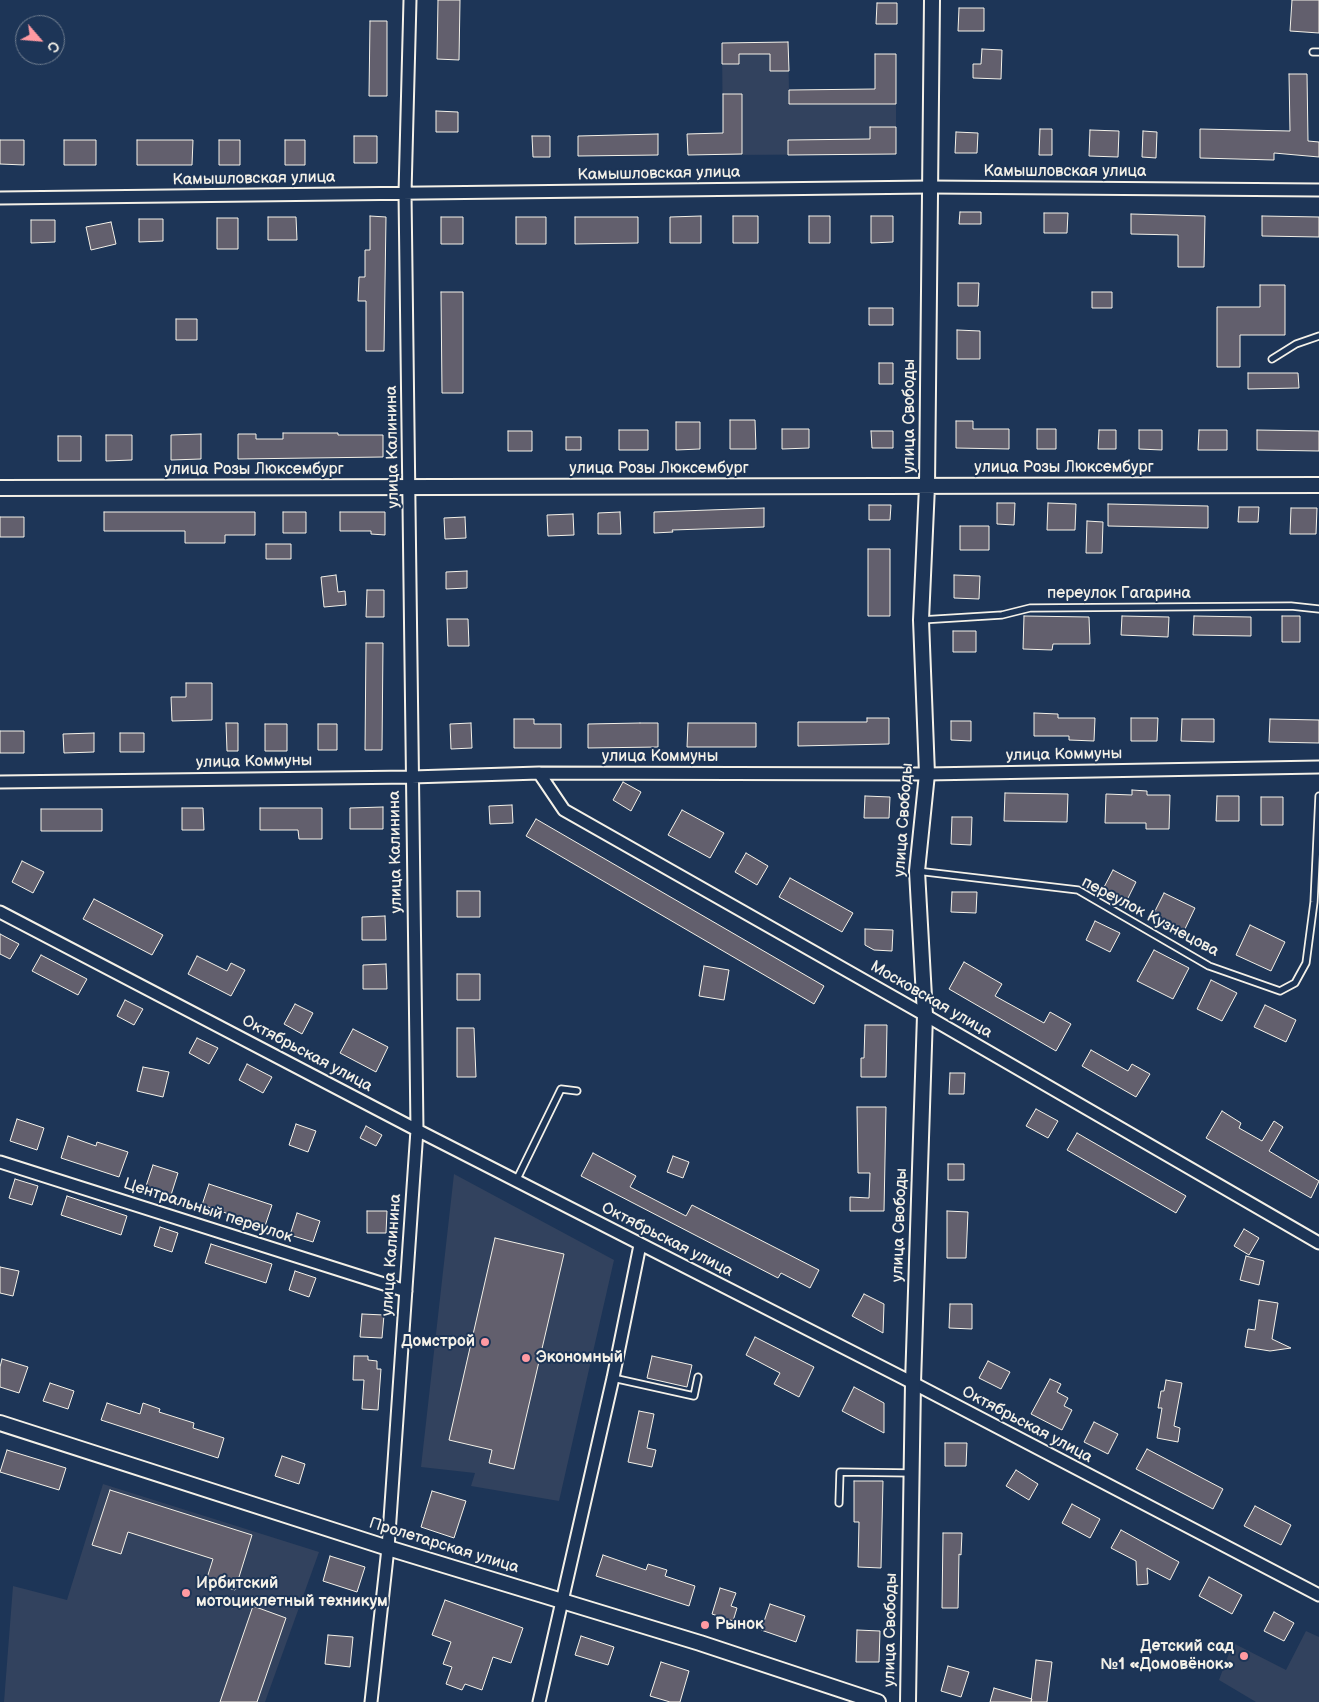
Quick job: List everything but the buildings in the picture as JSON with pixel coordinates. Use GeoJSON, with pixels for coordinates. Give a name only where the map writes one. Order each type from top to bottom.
{"type":"FeatureCollection","features":[{"type":"Feature","properties":{"kind":"street","name":"улица Калинина"},"geometry":{"type":"LineString","coordinates":[[371,1702],[388,1548],[417,1130],[406,193],[410,0]]}},
{"type":"Feature","properties":{"kind":"street","name":"улица Свободы"},"geometry":{"type":"LineString","coordinates":[[908,1702],[913,1383],[925,1015],[917,871],[927,774],[921,620],[927,486],[932,0]]}},
{"type":"Feature","properties":{"kind":"street","name":"Камышловская улица"},"geometry":{"type":"LineString","coordinates":[[0,198],[930,187],[1319,190]]}},
{"type":"Feature","properties":{"kind":"street","name":"улица Розы Люксембург"},"geometry":{"type":"LineString","coordinates":[[0,488],[1319,485]]}},
{"type":"Feature","properties":{"kind":"street","name":"улица Коммуны"},"geometry":{"type":"LineString","coordinates":[[0,782],[539,773],[927,774],[1319,768]]}},
{"type":"Feature","properties":{"kind":"street","name":"Московская улица"},"geometry":{"type":"LineString","coordinates":[[539,773],[564,810],[925,1015],[1319,1244]]}},
{"type":"Feature","properties":{"kind":"street","name":"Октябрьская улица"},"geometry":{"type":"LineString","coordinates":[[0,912],[417,1130],[913,1383],[1319,1595]]}},
{"type":"Feature","properties":{"kind":"street","name":"Центральный переулок"},"geometry":{"type":"LineString","coordinates":[[0,1162],[406,1292]]}},
{"type":"Feature","properties":{"kind":"street"},"geometry":{"type":"LineString","coordinates":[[540,1702],[613,1378],[640,1245]]}},
{"type":"Feature","properties":{"kind":"street","name":"Пролетарская улица"},"geometry":{"type":"LineString","coordinates":[[0,1423],[388,1548],[700,1643],[878,1702]]}},
{"type":"Feature","properties":{"kind":"lane"},"geometry":{"type":"LineString","coordinates":[[1272,359],[1296,344],[1319,336]]}},
{"type":"Feature","properties":{"kind":"lane","name":"переулок Гагарина"},"geometry":{"type":"LineString","coordinates":[[921,620],[1002,615],[1030,608],[1291,606],[1319,609]]}},
{"type":"Feature","properties":{"kind":"lane","name":"переулок Кузнецова"},"geometry":{"type":"LineString","coordinates":[[917,871],[1078,890],[1209,966],[1280,991],[1295,983],[1306,963],[1314,902],[1319,796]]}},
{"type":"Feature","properties":{"kind":"lane"},"geometry":{"type":"LineString","coordinates":[[516,1181],[561,1089],[577,1091]]}},
{"type":"Feature","properties":{"kind":"lane"},"geometry":{"type":"LineString","coordinates":[[613,1378],[694,1396],[698,1376]]}},
{"type":"Feature","properties":{"kind":"lane"},"geometry":{"type":"LineString","coordinates":[[839,1502],[840,1472],[912,1473]]}},
{"type":"Feature","properties":{"kind":"shaded area"},"geometry":{"type":"Polygon","coordinates":[[[788,42],[789,90],[896,89],[896,154],[723,155],[722,43],[788,42]]]}},
{"type":"Feature","properties":{"kind":"shaded area"},"geometry":{"type":"Polygon","coordinates":[[[454,1174],[614,1260],[559,1501],[471,1486],[475,1473],[421,1467],[454,1174]]]}},
{"type":"Feature","properties":{"kind":"shaded area","name":"Ирбитский мотоциклетный техникум"},"geometry":{"type":"Polygon","coordinates":[[[103,1484],[319,1552],[265,1702],[4,1702],[13,1586],[67,1600],[103,1484]]]}},
{"type":"Feature","properties":{"kind":"shaded area","name":"Детский сад №1 «Домовёнок»"},"geometry":{"type":"Polygon","coordinates":[[[1306,1631],[1319,1637],[1319,1702],[1256,1702],[1219,1680],[1233,1643],[1286,1670],[1306,1631]]]}},
{"type":"Feature","properties":{"kind":"place","name":"Домстрой"},"geometry":{"type":"Point","coordinates":[485,1342]}},
{"type":"Feature","properties":{"kind":"place","name":"Экономный"},"geometry":{"type":"Point","coordinates":[526,1358]}},
{"type":"Feature","properties":{"kind":"place","name":"Ирбитский мотоциклетный техникум"},"geometry":{"type":"Point","coordinates":[186,1593]}},
{"type":"Feature","properties":{"kind":"place","name":"Рынок"},"geometry":{"type":"Point","coordinates":[705,1625]}},
{"type":"Feature","properties":{"kind":"place","name":"Детский сад №1 «Домовёнок»"},"geometry":{"type":"Point","coordinates":[1244,1656]}}]}
